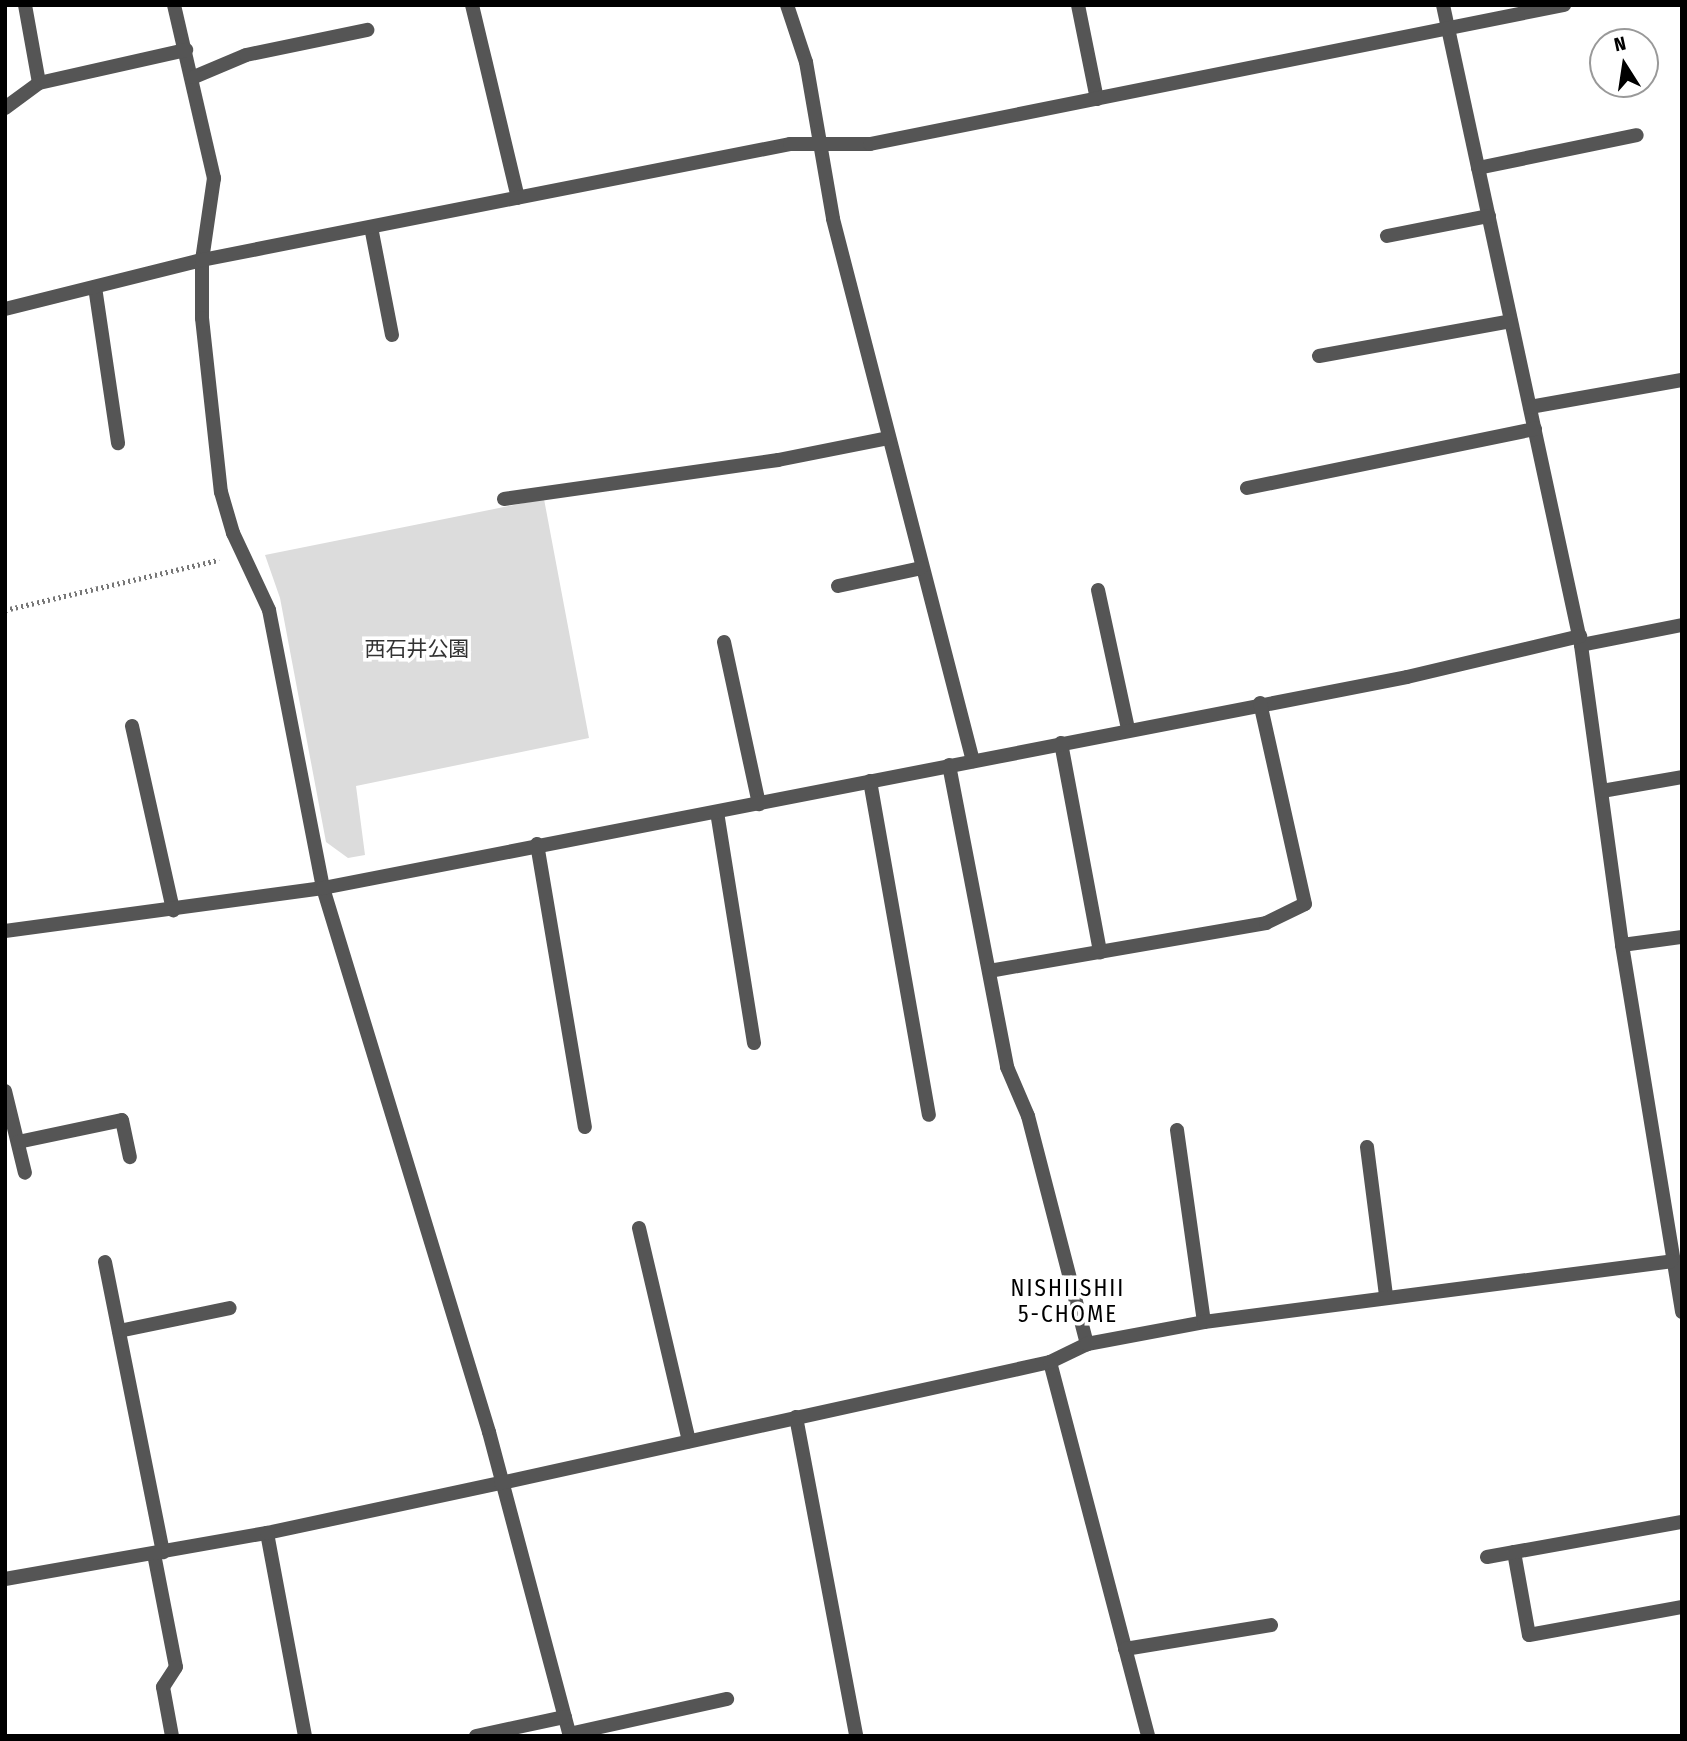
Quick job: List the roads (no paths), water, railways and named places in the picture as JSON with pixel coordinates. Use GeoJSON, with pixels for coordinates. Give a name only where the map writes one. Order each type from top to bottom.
{"type":"FeatureCollection","features":[{"type":"Feature","properties":{"kind":"street"},"geometry":{"type":"LineString","coordinates":[[25,5],[39,83]]}},
{"type":"Feature","properties":{"kind":"street"},"geometry":{"type":"LineString","coordinates":[[174,5],[194,77],[214,178],[202,260],[202,318],[221,492],[242,554],[275,635],[323,888],[501,1483],[570,1735],[727,1699]]}},
{"type":"Feature","properties":{"kind":"street"},"geometry":{"type":"LineString","coordinates":[[472,5],[518,198]]}},
{"type":"Feature","properties":{"kind":"street"},"geometry":{"type":"LineString","coordinates":[[787,5],[806,61],[823,146],[833,219],[920,568],[973,761]]}},
{"type":"Feature","properties":{"kind":"street"},"geometry":{"type":"LineString","coordinates":[[1079,5],[1097,99]]}},
{"type":"Feature","properties":{"kind":"street"},"geometry":{"type":"LineString","coordinates":[[1443,5],[1580,640],[1622,945],[1677,1237],[1671,1261],[1682,1312]]}},
{"type":"Feature","properties":{"kind":"street"},"geometry":{"type":"LineString","coordinates":[[5,309],[202,260],[790,144],[870,144],[1564,5]]}},
{"type":"Feature","properties":{"kind":"street"},"geometry":{"type":"LineString","coordinates":[[194,77],[246,55],[367,30]]}},
{"type":"Feature","properties":{"kind":"street"},"geometry":{"type":"LineString","coordinates":[[5,108],[39,83],[187,50]]}},
{"type":"Feature","properties":{"kind":"street"},"geometry":{"type":"LineString","coordinates":[[1478,168],[1637,135]]}},
{"type":"Feature","properties":{"kind":"street"},"geometry":{"type":"LineString","coordinates":[[1387,236],[1489,216]]}},
{"type":"Feature","properties":{"kind":"street"},"geometry":{"type":"LineString","coordinates":[[371,227],[392,335]]}},
{"type":"Feature","properties":{"kind":"street"},"geometry":{"type":"LineString","coordinates":[[95,287],[118,443]]}},
{"type":"Feature","properties":{"kind":"street"},"geometry":{"type":"LineString","coordinates":[[1319,356],[1511,321]]}},
{"type":"Feature","properties":{"kind":"street"},"geometry":{"type":"LineString","coordinates":[[1530,407],[1682,380]]}},
{"type":"Feature","properties":{"kind":"street"},"geometry":{"type":"LineString","coordinates":[[1247,488],[1535,429]]}},
{"type":"Feature","properties":{"kind":"street"},"geometry":{"type":"LineString","coordinates":[[504,499],[778,460],[888,438]]}},
{"type":"Feature","properties":{"kind":"street"},"geometry":{"type":"LineString","coordinates":[[838,586],[920,568]]}},
{"type":"Feature","properties":{"kind":"street"},"geometry":{"type":"LineString","coordinates":[[1098,590],[1128,729]]}},
{"type":"Feature","properties":{"kind":"street"},"geometry":{"type":"LineString","coordinates":[[5,931],[323,888],[537,844],[717,813],[1128,729],[1407,677],[1580,640],[1682,625]]}},
{"type":"Feature","properties":{"kind":"street"},"geometry":{"type":"LineString","coordinates":[[724,642],[759,804]]}},
{"type":"Feature","properties":{"kind":"street"},"geometry":{"type":"LineString","coordinates":[[989,971],[1266,923],[1305,904],[1260,704]]}},
{"type":"Feature","properties":{"kind":"street"},"geometry":{"type":"LineString","coordinates":[[132,726],[173,910]]}},
{"type":"Feature","properties":{"kind":"street"},"geometry":{"type":"LineString","coordinates":[[1061,743],[1100,952]]}},
{"type":"Feature","properties":{"kind":"street"},"geometry":{"type":"LineString","coordinates":[[949,765],[1007,1067],[1028,1116],[1087,1344]]}},
{"type":"Feature","properties":{"kind":"street"},"geometry":{"type":"LineString","coordinates":[[1602,792],[1682,777]]}},
{"type":"Feature","properties":{"kind":"street"},"geometry":{"type":"LineString","coordinates":[[870,781],[929,1115]]}},
{"type":"Feature","properties":{"kind":"street"},"geometry":{"type":"LineString","coordinates":[[717,813],[754,1043]]}},
{"type":"Feature","properties":{"kind":"street"},"geometry":{"type":"LineString","coordinates":[[537,844],[585,1127]]}},
{"type":"Feature","properties":{"kind":"street"},"geometry":{"type":"LineString","coordinates":[[1622,945],[1682,937]]}},
{"type":"Feature","properties":{"kind":"street"},"geometry":{"type":"LineString","coordinates":[[5,1091],[25,1173]]}},
{"type":"Feature","properties":{"kind":"street"},"geometry":{"type":"LineString","coordinates":[[18,1142],[122,1120],[130,1157]]}},
{"type":"Feature","properties":{"kind":"street"},"geometry":{"type":"LineString","coordinates":[[1177,1130],[1204,1322]]}},
{"type":"Feature","properties":{"kind":"street"},"geometry":{"type":"LineString","coordinates":[[1367,1147],[1386,1296]]}},
{"type":"Feature","properties":{"kind":"street"},"geometry":{"type":"LineString","coordinates":[[639,1228],[689,1441]]}},
{"type":"Feature","properties":{"kind":"street"},"geometry":{"type":"LineString","coordinates":[[5,1579],[267,1533],[501,1483],[1050,1362],[1087,1344],[1204,1322],[1386,1296],[1671,1261]]}},
{"type":"Feature","properties":{"kind":"street"},"geometry":{"type":"LineString","coordinates":[[105,1262],[159,1553],[176,1667],[163,1687],[172,1736]]}},
{"type":"Feature","properties":{"kind":"street"},"geometry":{"type":"LineString","coordinates":[[119,1331],[230,1308]]}},
{"type":"Feature","properties":{"kind":"street"},"geometry":{"type":"LineString","coordinates":[[1050,1362],[1148,1736]]}},
{"type":"Feature","properties":{"kind":"street"},"geometry":{"type":"LineString","coordinates":[[796,1417],[856,1736]]}},
{"type":"Feature","properties":{"kind":"street"},"geometry":{"type":"LineString","coordinates":[[1487,1557],[1682,1522]]}},
{"type":"Feature","properties":{"kind":"street"},"geometry":{"type":"LineString","coordinates":[[267,1533],[306,1736]]}},
{"type":"Feature","properties":{"kind":"street"},"geometry":{"type":"LineString","coordinates":[[1514,1552],[1529,1634],[1682,1607]]}},
{"type":"Feature","properties":{"kind":"street"},"geometry":{"type":"LineString","coordinates":[[1125,1649],[1271,1625]]}},
{"type":"Feature","properties":{"kind":"street"},"geometry":{"type":"LineString","coordinates":[[476,1736],[565,1717]]}},
{"type":"Feature","properties":{"kind":"district","name":"NISHIISHII 5-CHOME"},"geometry":{"type":"Point","coordinates":[1068,1301]}},
{"type":"Feature","properties":{"kind":"park label","name":"西石井公園"},"geometry":{"type":"Point","coordinates":[417,649]}}]}
